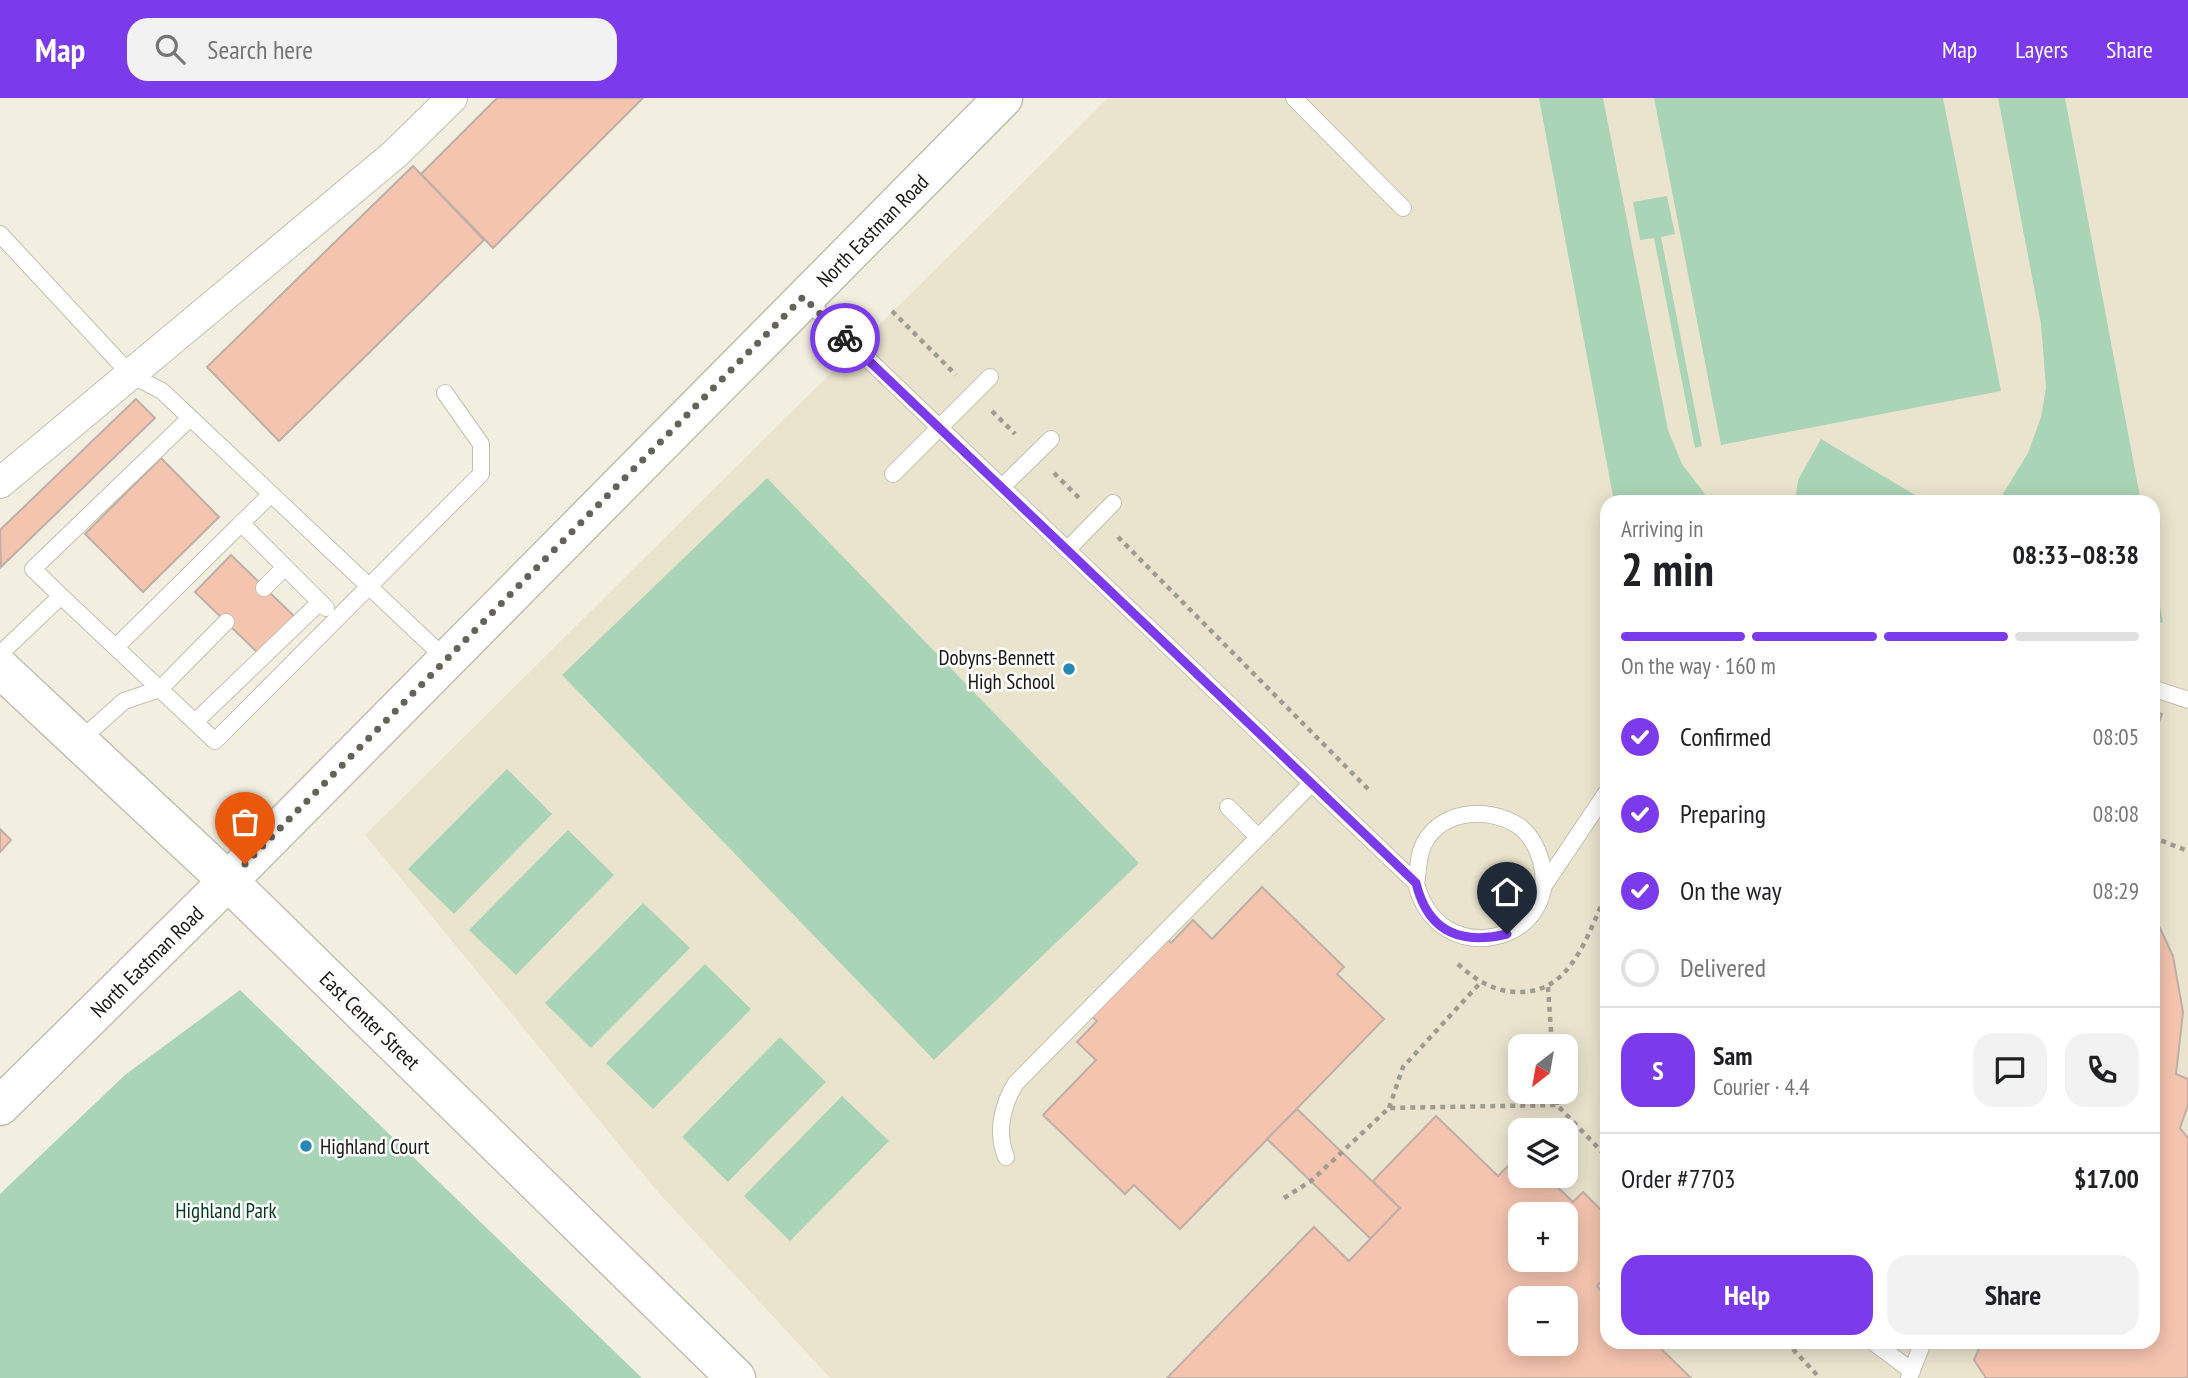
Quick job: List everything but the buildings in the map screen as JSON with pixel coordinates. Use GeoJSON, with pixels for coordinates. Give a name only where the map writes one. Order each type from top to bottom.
{"type":"FeatureCollection","features":[{"type":"Feature","properties":{"kind":"main road","name":"North Eastman Road"},"geometry":{"type":"LineString","coordinates":[[0,1106],[228,881],[803,297],[1003,98]]}},
{"type":"Feature","properties":{"kind":"main road","name":"East Center Street"},"geometry":{"type":"LineString","coordinates":[[0,668],[228,881],[736,1378]]}},
{"type":"Feature","properties":{"kind":"street"},"geometry":{"type":"LineString","coordinates":[[0,483],[395,154],[452,98]]}},
{"type":"Feature","properties":{"kind":"lane"},"geometry":{"type":"LineString","coordinates":[[1294,98],[1403,208]]}},
{"type":"Feature","properties":{"kind":"lane"},"geometry":{"type":"LineString","coordinates":[[0,234],[131,375],[162,391],[447,660]]}},
{"type":"Feature","properties":{"kind":"lane"},"geometry":{"type":"LineString","coordinates":[[803,297],[1416,883]]}},
{"type":"Feature","properties":{"kind":"lane"},"geometry":{"type":"LineString","coordinates":[[893,474],[990,377]]}},
{"type":"Feature","properties":{"kind":"lane"},"geometry":{"type":"LineString","coordinates":[[190,418],[33,569],[215,741],[367,585],[481,474],[481,444],[445,393]]}},
{"type":"Feature","properties":{"kind":"lane"},"geometry":{"type":"LineString","coordinates":[[1002,487],[1051,439]]}},
{"type":"Feature","properties":{"kind":"lane"},"geometry":{"type":"LineString","coordinates":[[116,647],[271,494]]}},
{"type":"Feature","properties":{"kind":"lane"},"geometry":{"type":"LineString","coordinates":[[1067,550],[1113,503]]}},
{"type":"Feature","properties":{"kind":"lane"},"geometry":{"type":"LineString","coordinates":[[241,523],[336,617]]}},
{"type":"Feature","properties":{"kind":"lane"},"geometry":{"type":"LineString","coordinates":[[264,588],[285,567]]}},
{"type":"Feature","properties":{"kind":"lane"},"geometry":{"type":"LineString","coordinates":[[0,654],[61,596]]}},
{"type":"Feature","properties":{"kind":"lane"},"geometry":{"type":"LineString","coordinates":[[195,722],[320,602]]}},
{"type":"Feature","properties":{"kind":"lane"},"geometry":{"type":"LineString","coordinates":[[78,742],[124,701],[160,689],[226,622]]}},
{"type":"Feature","properties":{"kind":"lane"},"geometry":{"type":"LineString","coordinates":[[2160,691],[2188,700]]}},
{"type":"Feature","properties":{"kind":"lane"},"geometry":{"type":"LineString","coordinates":[[1006,1157],[1001,1123],[1007,1098],[1016,1083],[1312,783]]}},
{"type":"Feature","properties":{"kind":"lane"},"geometry":{"type":"LineString","coordinates":[[1228,807],[1258,837]]}},
{"type":"Feature","properties":{"kind":"lane"},"geometry":{"type":"LineString","coordinates":[[1543,888],[1544,873],[1536,846],[1524,829],[1493,813],[1470,812],[1441,825],[1421,851],[1416,883],[1420,900],[1442,927],[1462,937],[1484,940],[1507,934],[1525,921],[1535,909],[1543,888],[1600,809]]}},
{"type":"Feature","properties":{"kind":"lane"},"geometry":{"type":"LineString","coordinates":[[1881,1349],[1910,1375],[1920,1349]]}},
{"type":"Feature","properties":{"kind":"path"},"geometry":{"type":"LineString","coordinates":[[892,311],[1369,790]]}},
{"type":"Feature","properties":{"kind":"path"},"geometry":{"type":"LineString","coordinates":[[2160,840],[2188,851]]}},
{"type":"Feature","properties":{"kind":"path"},"geometry":{"type":"LineString","coordinates":[[1284,1198],[1311,1181],[1389,1108],[1403,1067],[1481,982]]}},
{"type":"Feature","properties":{"kind":"path"},"geometry":{"type":"LineString","coordinates":[[1548,988],[1551,1034]]}},
{"type":"Feature","properties":{"kind":"path"},"geometry":{"type":"LineString","coordinates":[[1389,1108],[1557,1105],[1600,1150]]}},
{"type":"Feature","properties":{"kind":"path"},"geometry":{"type":"LineString","coordinates":[[1793,1349],[1821,1378]]}},
{"type":"Feature","properties":{"kind":"shaded area","name":"Dobyns-Bennett High School"},"geometry":{"type":"Polygon","coordinates":[[[1108,98],[2188,98],[2188,1378],[830,1378],[657,1191],[365,835],[1108,98]]]}},
{"type":"Feature","properties":{"kind":"green space"},"geometry":{"type":"Polygon","coordinates":[[[1539,98],[1603,98],[1668,430],[1682,464],[1706,495],[1613,495],[1539,98]]]}},
{"type":"Feature","properties":{"kind":"green space"},"geometry":{"type":"Polygon","coordinates":[[[1654,98],[1943,98],[2001,391],[1721,445],[1654,98]]]}},
{"type":"Feature","properties":{"kind":"green space"},"geometry":{"type":"Polygon","coordinates":[[[1998,98],[2065,98],[2140,495],[2002,495],[2028,453],[2041,417],[2046,388],[2041,324],[1998,98]]]}},
{"type":"Feature","properties":{"kind":"green space"},"geometry":{"type":"Polygon","coordinates":[[[1667,196],[1675,234],[1661,237],[1702,446],[1695,448],[1654,238],[1640,240],[1633,202],[1667,196]]]}},
{"type":"Feature","properties":{"kind":"green space"},"geometry":{"type":"Polygon","coordinates":[[[1821,439],[1915,495],[1796,495],[1798,480],[1821,439]]]}},
{"type":"Feature","properties":{"kind":"green space"},"geometry":{"type":"Polygon","coordinates":[[[767,478],[1139,863],[934,1060],[562,675],[767,478]]]}},
{"type":"Feature","properties":{"kind":"green space"},"geometry":{"type":"Polygon","coordinates":[[[507,769],[552,814],[454,914],[408,869],[507,769]]]}},
{"type":"Feature","properties":{"kind":"green space"},"geometry":{"type":"Polygon","coordinates":[[[568,830],[614,875],[516,975],[469,930],[568,830]]]}},
{"type":"Feature","properties":{"kind":"green space"},"geometry":{"type":"Polygon","coordinates":[[[643,903],[690,948],[591,1048],[545,1003],[643,903]]]}},
{"type":"Feature","properties":{"kind":"green space"},"geometry":{"type":"Polygon","coordinates":[[[705,964],[751,1009],[653,1109],[606,1063],[705,964]]]}},
{"type":"Feature","properties":{"kind":"green space","name":"Highland Park"},"geometry":{"type":"Polygon","coordinates":[[[240,990],[642,1378],[0,1378],[0,1194],[125,1075],[240,990]]]}},
{"type":"Feature","properties":{"kind":"green space"},"geometry":{"type":"Polygon","coordinates":[[[780,1037],[826,1082],[728,1182],[682,1137],[780,1037]]]}},
{"type":"Feature","properties":{"kind":"green space"},"geometry":{"type":"Polygon","coordinates":[[[842,1096],[889,1141],[790,1241],[744,1196],[842,1096]]]}},
{"type":"Feature","properties":{"kind":"way so far"},"geometry":{"type":"LineString","coordinates":[[245,864],[803,297],[845,338]]}},
{"type":"Feature","properties":{"kind":"place","name":"Dobyns-Bennett High School"},"geometry":{"type":"Point","coordinates":[1069,669]}},
{"type":"Feature","properties":{"kind":"place","name":"Highland Court"},"geometry":{"type":"Point","coordinates":[306,1146]}},
{"type":"Feature","properties":{"kind":"route"},"geometry":{"type":"LineString","coordinates":[[845,338],[1416,883],[1420,900],[1432,918],[1442,927],[1462,937],[1484,940],[1507,934]]}}]}
